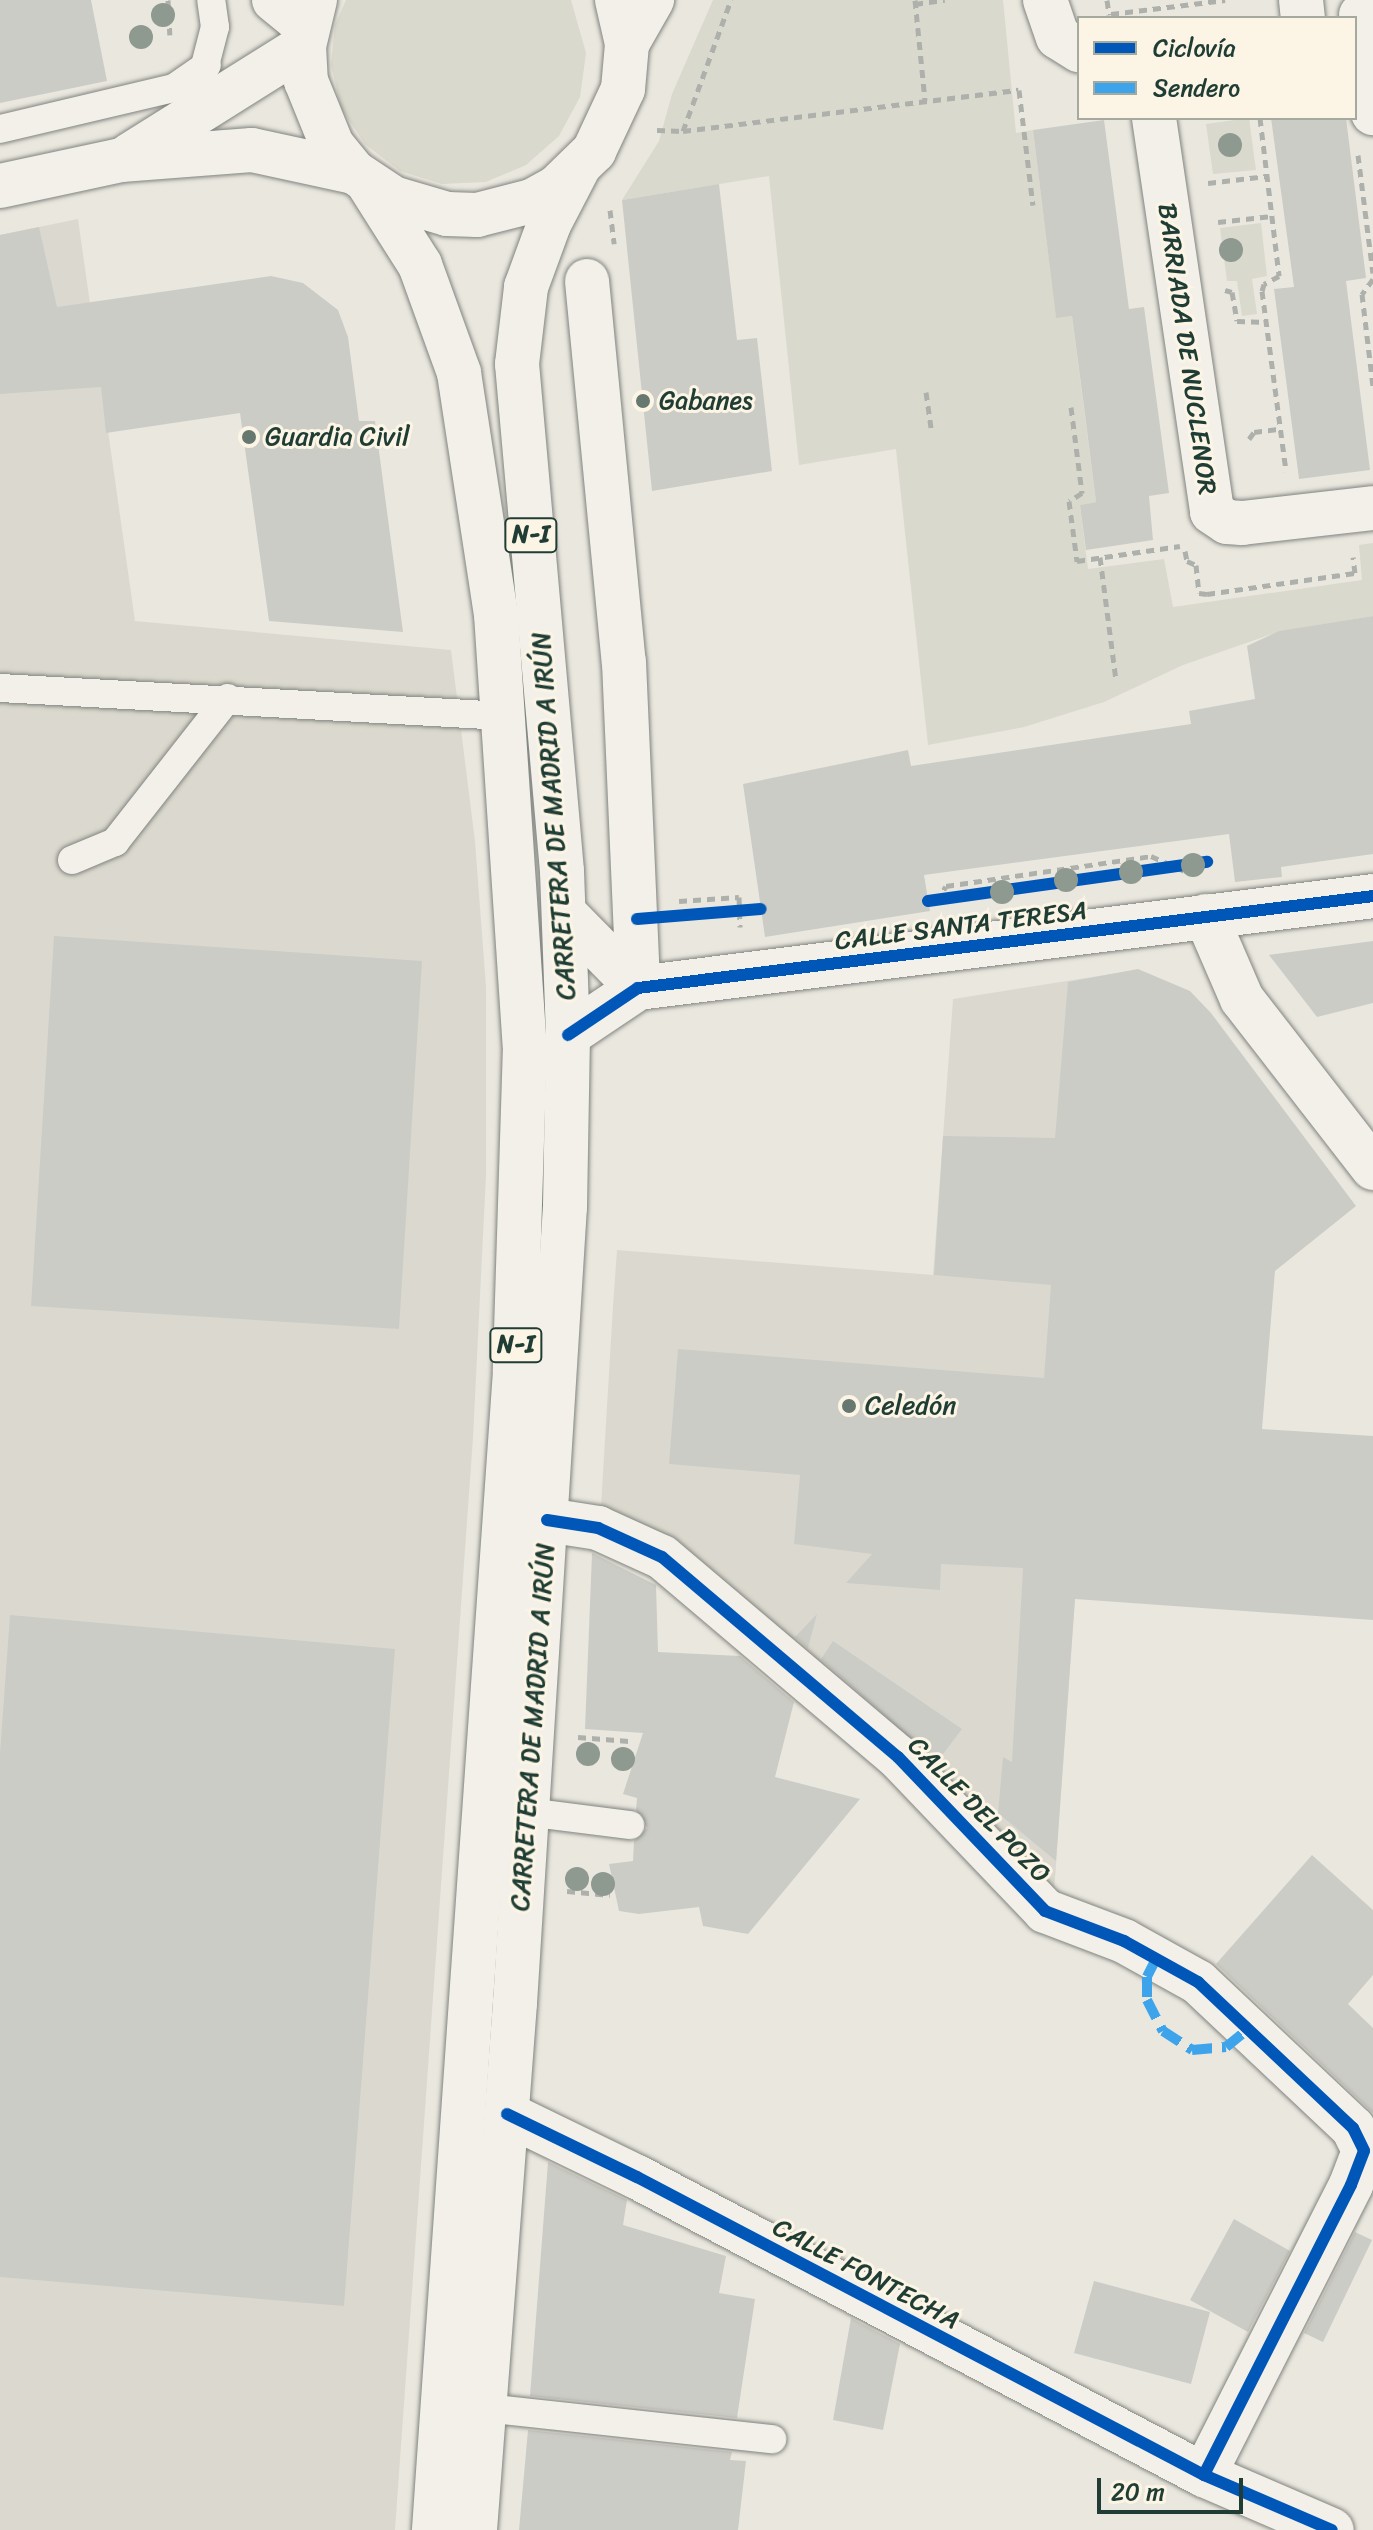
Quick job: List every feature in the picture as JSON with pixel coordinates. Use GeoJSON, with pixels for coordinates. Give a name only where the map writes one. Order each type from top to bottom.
{"type":"FeatureCollection","features":[{"type":"Feature","properties":{"kind":"main road","name":"N-I"},"geometry":{"type":"LineString","coordinates":[[300,18],[306,81],[316,114],[361,178],[420,209],[477,215],[532,201],[578,168],[615,112],[627,44],[617,0]]}},
{"type":"Feature","properties":{"kind":"main road"},"geometry":{"type":"LineString","coordinates":[[627,44],[652,0]]}},
{"type":"Feature","properties":{"kind":"main road"},"geometry":{"type":"LineString","coordinates":[[1045,0],[1058,37],[1077,35]]}},
{"type":"Feature","properties":{"kind":"main road"},"geometry":{"type":"LineString","coordinates":[[121,160],[186,121],[300,18]]}},
{"type":"Feature","properties":{"kind":"main road"},"geometry":{"type":"LineString","coordinates":[[1357,28],[1365,131]]}},
{"type":"Feature","properties":{"kind":"main road","name":"BARRIADA DE NUCLENOR"},"geometry":{"type":"LineString","coordinates":[[1154,120],[1212,512],[1227,522],[1362,525]]}},
{"type":"Feature","properties":{"kind":"main road"},"geometry":{"type":"LineString","coordinates":[[0,186],[121,160],[252,150],[361,178]]}},
{"type":"Feature","properties":{"kind":"main road","name":"CARRETERA DE MADRID A IRÚN"},"geometry":{"type":"LineString","coordinates":[[475,2530],[547,1520],[564,1222],[568,1035],[564,913],[517,364],[526,287],[549,224],[578,168]]}},
{"type":"Feature","properties":{"kind":"main road","name":"CARRETERA DE MADRID A IRÚN"},"geometry":{"type":"LineString","coordinates":[[361,178],[420,265],[459,373],[490,562],[504,716],[525,1045],[521,1213],[434,2530]]}},
{"type":"Feature","properties":{"kind":"main road"},"geometry":{"type":"LineString","coordinates":[[587,281],[650,911],[638,988]]}},
{"type":"Feature","properties":{"kind":"main road","name":"CALLE SANTA TERESA"},"geometry":{"type":"LineString","coordinates":[[568,1035],[638,988],[1373,896]]}},
{"type":"Feature","properties":{"kind":"main road"},"geometry":{"type":"LineString","coordinates":[[564,913],[638,988]]}},
{"type":"Feature","properties":{"kind":"main road"},"geometry":{"type":"LineString","coordinates":[[1206,916],[1242,999],[1373,1168]]}},
{"type":"Feature","properties":{"kind":"main road","name":"CALLE DEL POZO"},"geometry":{"type":"LineString","coordinates":[[547,1520],[598,1528],[662,1557],[898,1757],[1045,1911],[1124,1941],[1198,1982],[1353,2128],[1364,2151],[1204,2475]]}},
{"type":"Feature","properties":{"kind":"main road","name":"CALLE FONTECHA"},"geometry":{"type":"LineString","coordinates":[[507,2114],[637,2177],[1204,2475],[1332,2530]]}},
{"type":"Feature","properties":{"kind":"lane"},"geometry":{"type":"LineString","coordinates":[[186,121],[207,65],[215,27],[211,0]]}},
{"type":"Feature","properties":{"kind":"lane"},"geometry":{"type":"LineString","coordinates":[[0,129],[174,88],[207,65]]}},
{"type":"Feature","properties":{"kind":"lane"},"geometry":{"type":"LineString","coordinates":[[0,688],[228,698],[392,713],[504,716]]}},
{"type":"Feature","properties":{"kind":"lane"},"geometry":{"type":"LineString","coordinates":[[72,860],[115,842],[228,698]]}},
{"type":"Feature","properties":{"kind":"lane"},"geometry":{"type":"LineString","coordinates":[[527,1812],[630,1825]]}},
{"type":"Feature","properties":{"kind":"lane"},"geometry":{"type":"LineString","coordinates":[[485,2408],[772,2439]]}},
{"type":"Feature","properties":{"kind":"path"},"geometry":{"type":"LineString","coordinates":[[683,131],[731,0]]}},
{"type":"Feature","properties":{"kind":"path"},"geometry":{"type":"LineString","coordinates":[[925,101],[915,2],[945,0]]}},
{"type":"Feature","properties":{"kind":"path"},"geometry":{"type":"LineString","coordinates":[[1107,0],[1109,15],[1225,0]]}},
{"type":"Feature","properties":{"kind":"path"},"geometry":{"type":"LineString","coordinates":[[1169,7],[1170,16]]}},
{"type":"Feature","properties":{"kind":"path"},"geometry":{"type":"LineString","coordinates":[[654,129],[667,134],[1019,90],[1033,205]]}},
{"type":"Feature","properties":{"kind":"path"},"geometry":{"type":"LineString","coordinates":[[1260,120],[1279,276],[1264,284],[1262,291],[1288,487]]}},
{"type":"Feature","properties":{"kind":"path"},"geometry":{"type":"LineString","coordinates":[[1365,131],[1373,276],[1362,294],[1373,386]]}},
{"type":"Feature","properties":{"kind":"path"},"geometry":{"type":"LineString","coordinates":[[1206,183],[1267,176]]}},
{"type":"Feature","properties":{"kind":"path"},"geometry":{"type":"LineString","coordinates":[[1211,223],[1272,216]]}},
{"type":"Feature","properties":{"kind":"path"},"geometry":{"type":"LineString","coordinates":[[926,392],[931,428]]}},
{"type":"Feature","properties":{"kind":"path"},"geometry":{"type":"LineString","coordinates":[[1071,407],[1082,493],[1069,501],[1077,561],[1185,546],[1187,561],[1196,565],[1199,593],[1207,594],[1355,573],[1362,525]]}},
{"type":"Feature","properties":{"kind":"path"},"geometry":{"type":"LineString","coordinates":[[1251,453],[1249,438],[1254,432],[1280,429]]}},
{"type":"Feature","properties":{"kind":"path"},"geometry":{"type":"LineString","coordinates":[[1100,557],[1116,681]]}},
{"type":"Feature","properties":{"kind":"path"},"geometry":{"type":"LineString","coordinates":[[933,903],[1185,868]]}},
{"type":"Feature","properties":{"kind":"path"},"geometry":{"type":"LineString","coordinates":[[650,911],[739,897],[744,910],[741,934]]}},
{"type":"Feature","properties":{"kind":"path"},"geometry":{"type":"LineString","coordinates":[[650,911],[744,910]]}},
{"type":"Feature","properties":{"kind":"path"},"geometry":{"type":"LineString","coordinates":[[568,1736],[629,1741]]}},
{"type":"Feature","properties":{"kind":"path"},"geometry":{"type":"LineString","coordinates":[[555,1890],[610,1895]]}},
{"type":"Feature","properties":{"kind":"shaded area"},"geometry":{"type":"Polygon","coordinates":[[[346,0],[571,0],[586,53],[580,97],[559,136],[526,165],[486,182],[442,184],[400,171],[365,144],[341,108],[331,65],[335,25],[346,0]]]}},
{"type":"Feature","properties":{"kind":"shaded area"},"geometry":{"type":"Polygon","coordinates":[[[713,0],[1003,0],[1016,133],[1033,130],[1056,317],[1072,316],[1096,502],[1080,505],[1088,569],[1164,559],[1173,607],[1362,580],[1359,545],[1373,543],[1373,616],[1281,631],[1183,665],[1104,702],[1024,727],[928,745],[896,449],[799,465],[769,176],[622,200],[659,141],[672,94],[713,0]]]}},
{"type":"Feature","properties":{"kind":"shaded area"},"geometry":{"type":"Polygon","coordinates":[[[1249,120],[1256,170],[1213,174],[1206,124],[1249,120]]]}},
{"type":"Feature","properties":{"kind":"shaded area"},"geometry":{"type":"Polygon","coordinates":[[[78,219],[135,621],[451,650],[475,841],[486,987],[486,1175],[473,1438],[395,2530],[0,2530],[0,235],[78,219]]]}},
{"type":"Feature","properties":{"kind":"shaded area"},"geometry":{"type":"Polygon","coordinates":[[[1261,223],[1267,276],[1252,279],[1257,314],[1242,316],[1237,281],[1227,281],[1220,228],[1261,223]]]}},
{"type":"Feature","properties":{"kind":"shaded area","name":"Celedón"},"geometry":{"type":"Polygon","coordinates":[[[1130,971],[1075,1599],[1054,1893],[601,1506],[617,1250],[933,1275],[953,999],[1130,971]]]}},
{"type":"Feature","properties":{"kind":"building"},"geometry":{"type":"Polygon","coordinates":[[[0,0],[91,0],[107,81],[0,103],[0,0]]]}},
{"type":"Feature","properties":{"kind":"building"},"geometry":{"type":"Polygon","coordinates":[[[1104,120],[1129,309],[1144,307],[1169,493],[1149,496],[1153,540],[1086,550],[1080,505],[1096,502],[1072,316],[1056,318],[1033,130],[1104,120]]]}},
{"type":"Feature","properties":{"kind":"building"},"geometry":{"type":"Polygon","coordinates":[[[1271,120],[1346,120],[1366,278],[1346,281],[1370,470],[1299,479],[1274,289],[1294,287],[1271,120]]]}},
{"type":"Feature","properties":{"kind":"building"},"geometry":{"type":"Polygon","coordinates":[[[719,184],[737,340],[757,338],[772,471],[652,491],[622,200],[719,184]]]}},
{"type":"Feature","properties":{"kind":"building"},"geometry":{"type":"Polygon","coordinates":[[[39,227],[57,307],[271,276],[303,283],[338,310],[348,337],[359,421],[375,421],[403,632],[269,621],[240,413],[106,433],[101,387],[0,394],[0,235],[39,227]]]}},
{"type":"Feature","properties":{"kind":"building"},"geometry":{"type":"Polygon","coordinates":[[[1373,616],[1373,854],[1281,867],[1282,877],[1235,882],[1229,834],[924,875],[930,911],[765,937],[743,784],[908,750],[911,766],[1191,724],[1189,711],[1255,699],[1247,646],[1279,631],[1373,616]]]}},
{"type":"Feature","properties":{"kind":"building"},"geometry":{"type":"Polygon","coordinates":[[[54,936],[422,961],[399,1329],[31,1306],[54,936]]]}},
{"type":"Feature","properties":{"kind":"building"},"geometry":{"type":"Polygon","coordinates":[[[1373,941],[1373,1003],[1317,1017],[1269,955],[1373,941]]]}},
{"type":"Feature","properties":{"kind":"building"},"geometry":{"type":"Polygon","coordinates":[[[1138,969],[1190,991],[1211,1013],[1356,1206],[1275,1271],[1262,1429],[1373,1436],[1373,1620],[1075,1599],[1056,1861],[998,1813],[1003,1757],[1012,1762],[1023,1568],[941,1564],[940,1590],[846,1583],[872,1554],[794,1544],[800,1475],[669,1464],[678,1349],[1044,1378],[1051,1285],[934,1275],[943,1136],[1055,1138],[1068,982],[1138,969]]]}},
{"type":"Feature","properties":{"kind":"building"},"geometry":{"type":"Polygon","coordinates":[[[592,1553],[656,1585],[658,1652],[740,1656],[794,1702],[775,1777],[860,1799],[748,1934],[703,1926],[699,1907],[639,1914],[619,1911],[609,1864],[633,1861],[634,1841],[647,1828],[636,1810],[637,1798],[623,1794],[643,1733],[585,1729],[592,1553]]]}},
{"type":"Feature","properties":{"kind":"building"},"geometry":{"type":"Polygon","coordinates":[[[817,1614],[808,1648],[795,1637],[817,1614]]]}},
{"type":"Feature","properties":{"kind":"building"},"geometry":{"type":"Polygon","coordinates":[[[10,1615],[395,1649],[344,2306],[0,2277],[0,1753],[10,1615]]]}},
{"type":"Feature","properties":{"kind":"building"},"geometry":{"type":"Polygon","coordinates":[[[833,1641],[962,1729],[937,1762],[821,1659],[833,1641]]]}},
{"type":"Feature","properties":{"kind":"building"},"geometry":{"type":"Polygon","coordinates":[[[1312,1855],[1373,1910],[1373,1975],[1348,2004],[1373,2028],[1373,2113],[1216,1964],[1312,1855]]]}},
{"type":"Feature","properties":{"kind":"building"},"geometry":{"type":"Polygon","coordinates":[[[548,2162],[627,2200],[623,2225],[726,2256],[719,2293],[755,2299],[737,2418],[530,2396],[548,2162]]]}},
{"type":"Feature","properties":{"kind":"building"},"geometry":{"type":"Polygon","coordinates":[[[1234,2219],[1290,2251],[1248,2332],[1190,2300],[1234,2219]]]}},
{"type":"Feature","properties":{"kind":"building"},"geometry":{"type":"Polygon","coordinates":[[[1355,2232],[1372,2240],[1323,2342],[1304,2333],[1355,2232]]]}},
{"type":"Feature","properties":{"kind":"building"},"geometry":{"type":"Polygon","coordinates":[[[1094,2281],[1210,2312],[1191,2384],[1074,2353],[1094,2281]]]}},
{"type":"Feature","properties":{"kind":"building"},"geometry":{"type":"Polygon","coordinates":[[[851,2318],[900,2344],[883,2430],[833,2420],[851,2318]]]}},
{"type":"Feature","properties":{"kind":"building"},"geometry":{"type":"Polygon","coordinates":[[[528,2430],[732,2452],[730,2460],[746,2461],[738,2530],[519,2530],[528,2430]]]}},
{"type":"Feature","properties":{"kind":"marked path"},"geometry":{"type":"LineString","coordinates":[[1156,1959],[1147,1977],[1147,2000],[1163,2031],[1192,2050],[1226,2047],[1248,2029]]}},
{"type":"Feature","properties":{"kind":"cycle path"},"geometry":{"type":"LineString","coordinates":[[928,901],[1207,862]]}},
{"type":"Feature","properties":{"kind":"cycle path"},"geometry":{"type":"LineString","coordinates":[[568,1035],[638,988],[1373,896]]}},
{"type":"Feature","properties":{"kind":"cycle path"},"geometry":{"type":"LineString","coordinates":[[637,919],[761,909]]}},
{"type":"Feature","properties":{"kind":"cycle path"},"geometry":{"type":"LineString","coordinates":[[547,1520],[598,1528],[662,1557],[898,1757],[1045,1911],[1124,1941],[1198,1982],[1353,2128],[1364,2151],[1351,2185],[1204,2475]]}},
{"type":"Feature","properties":{"kind":"cycle path"},"geometry":{"type":"LineString","coordinates":[[507,2114],[637,2177],[1204,2475],[1332,2530]]}},
{"type":"Feature","properties":{"kind":"place","name":"Gabanes"},"geometry":{"type":"Point","coordinates":[643,401]}},
{"type":"Feature","properties":{"kind":"place","name":"Guardia Civil"},"geometry":{"type":"Point","coordinates":[249,437]}},
{"type":"Feature","properties":{"kind":"place","name":"Celedón"},"geometry":{"type":"Point","coordinates":[849,1406]}}]}
